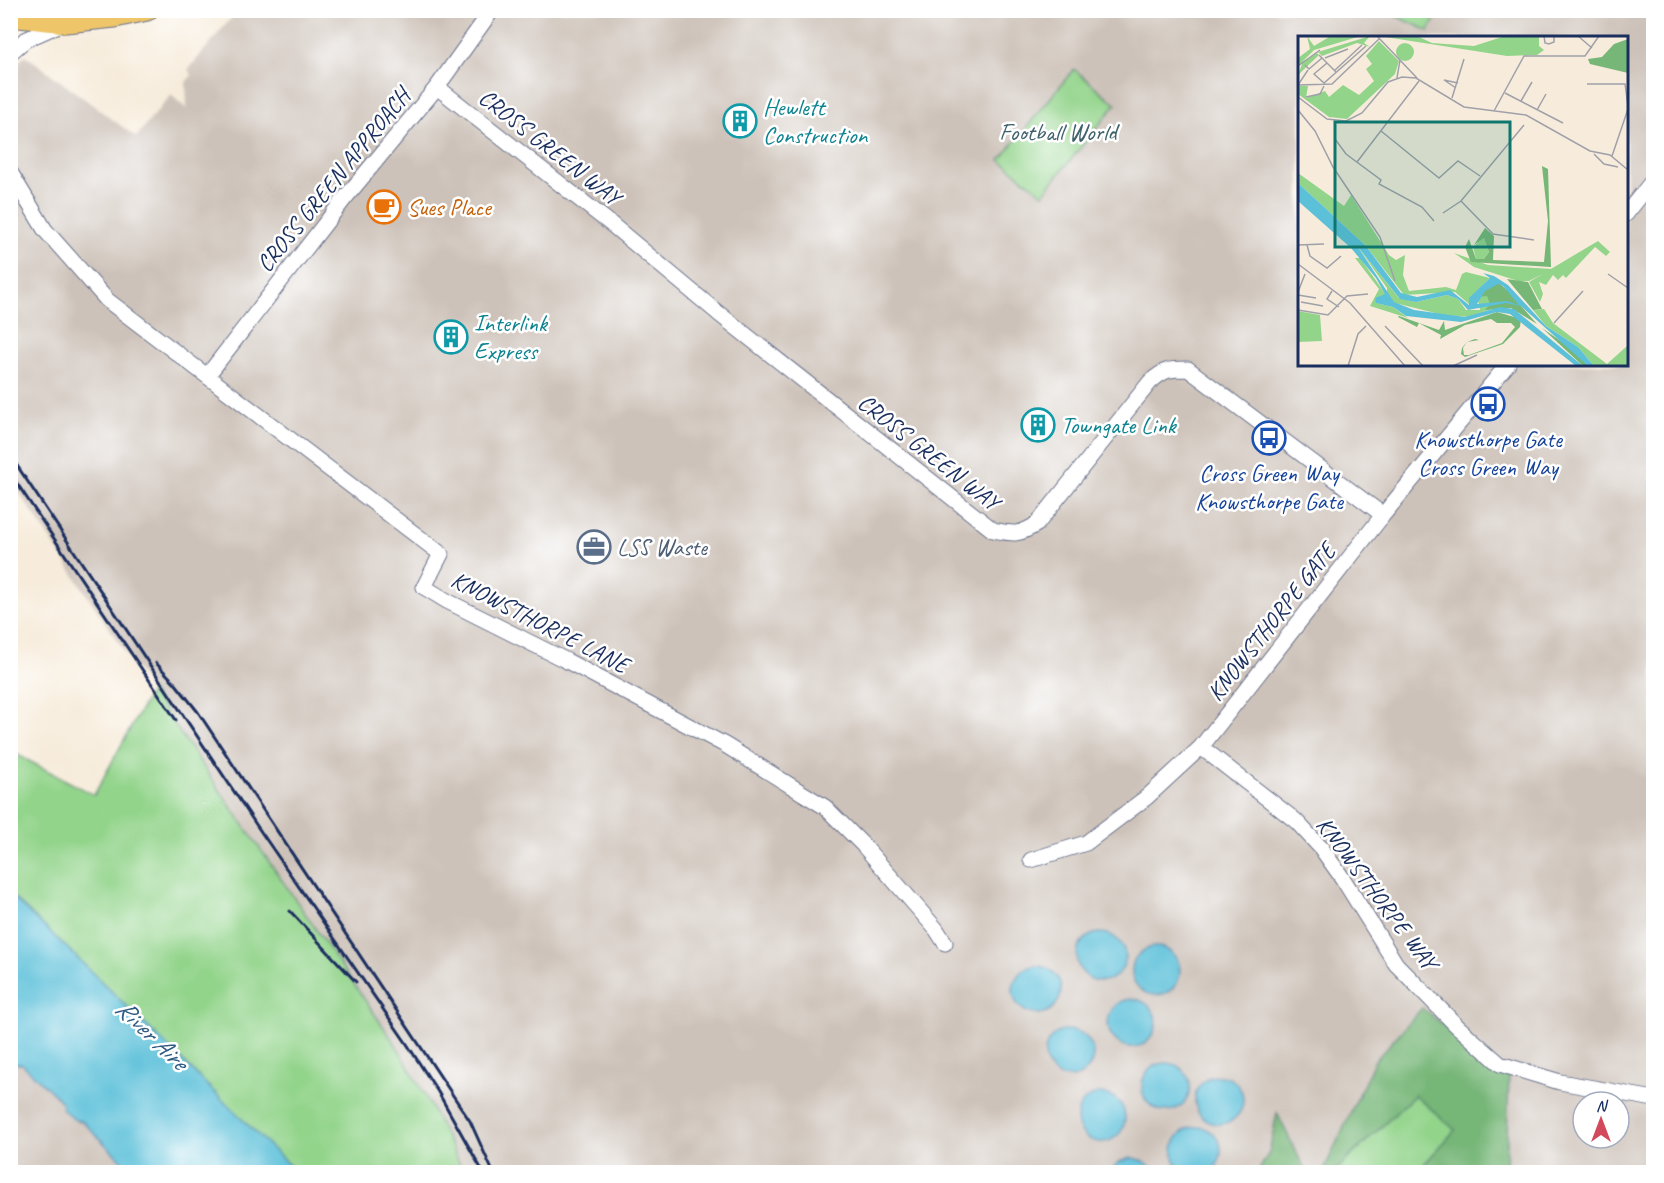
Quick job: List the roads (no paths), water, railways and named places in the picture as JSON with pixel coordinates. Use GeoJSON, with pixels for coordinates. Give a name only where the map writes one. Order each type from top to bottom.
{"type":"FeatureCollection","features":[{"type":"Feature","properties":{"kind":"highway"},"geometry":{"type":"LineString","coordinates":[[10,16],[66,22],[115,17],[147,10]]}},
{"type":"Feature","properties":{"kind":"street","name":"CROSS GREEN APPROACH"},"geometry":{"type":"LineString","coordinates":[[207,376],[325,223],[437,87],[492,10]]}},
{"type":"Feature","properties":{"kind":"street"},"geometry":{"type":"LineString","coordinates":[[10,53],[25,40],[66,22]]}},
{"type":"Feature","properties":{"kind":"street","name":"CROSS GREEN WAY"},"geometry":{"type":"LineString","coordinates":[[437,87],[993,530],[1008,533],[1024,532],[1036,524],[1150,382],[1163,372],[1174,369],[1188,369],[1383,515]]}},
{"type":"Feature","properties":{"kind":"street","name":"KNOWSTHORPE LANE"},"geometry":{"type":"LineString","coordinates":[[10,172],[45,230],[107,300],[441,554],[424,587],[725,744],[825,807],[863,845],[936,929],[945,943]]}},
{"type":"Feature","properties":{"kind":"street"},"geometry":{"type":"LineString","coordinates":[[1628,211],[1653,179]]}},
{"type":"Feature","properties":{"kind":"street","name":"KNOWSTHORPE GATE"},"geometry":{"type":"LineString","coordinates":[[1031,860],[1086,843],[1147,797],[1201,747],[1383,515],[1506,366]]}},
{"type":"Feature","properties":{"kind":"street","name":"KNOWSTHORPE WAY"},"geometry":{"type":"LineString","coordinates":[[1201,747],[1296,821],[1321,848],[1343,879],[1396,964],[1456,1026],[1500,1064],[1560,1082],[1653,1099]]}},
{"type":"Feature","properties":{"kind":"water","name":"River Aire"},"geometry":{"type":"Polygon","coordinates":[[[10,895],[296,1172],[126,1172],[123,1162],[82,1121],[75,1120],[62,1109],[61,1101],[22,1064],[11,1064],[10,895]]]}},
{"type":"Feature","properties":{"kind":"water"},"geometry":{"type":"Polygon","coordinates":[[[1096,933],[1106,933],[1121,943],[1125,957],[1124,966],[1115,977],[1106,981],[1096,981],[1081,971],[1077,962],[1077,952],[1087,937],[1096,933]]]}},
{"type":"Feature","properties":{"kind":"water"},"geometry":{"type":"Polygon","coordinates":[[[1151,947],[1161,947],[1176,957],[1180,971],[1179,980],[1170,991],[1161,995],[1151,995],[1136,985],[1132,976],[1132,966],[1142,951],[1151,947]]]}},
{"type":"Feature","properties":{"kind":"water"},"geometry":{"type":"Polygon","coordinates":[[[1032,966],[1042,966],[1057,976],[1061,990],[1060,999],[1051,1010],[1042,1014],[1032,1014],[1017,1004],[1013,995],[1013,985],[1023,970],[1032,966]]]}},
{"type":"Feature","properties":{"kind":"water"},"geometry":{"type":"Polygon","coordinates":[[[1127,999],[1137,999],[1152,1009],[1156,1023],[1155,1032],[1146,1043],[1137,1047],[1127,1047],[1112,1037],[1108,1028],[1108,1018],[1118,1003],[1127,999]]]}},
{"type":"Feature","properties":{"kind":"water"},"geometry":{"type":"Polygon","coordinates":[[[1064,1030],[1074,1030],[1089,1040],[1093,1054],[1092,1063],[1083,1074],[1074,1078],[1064,1078],[1049,1068],[1045,1059],[1045,1049],[1055,1034],[1064,1030]]]}},
{"type":"Feature","properties":{"kind":"water"},"geometry":{"type":"Polygon","coordinates":[[[1161,1063],[1171,1063],[1186,1073],[1190,1087],[1189,1096],[1180,1107],[1171,1111],[1161,1111],[1146,1101],[1142,1092],[1142,1082],[1152,1067],[1161,1063]]]}},
{"type":"Feature","properties":{"kind":"water"},"geometry":{"type":"Polygon","coordinates":[[[1214,1076],[1224,1076],[1239,1086],[1243,1100],[1242,1109],[1233,1120],[1224,1124],[1214,1124],[1199,1114],[1195,1105],[1195,1095],[1205,1080],[1214,1076]]]}},
{"type":"Feature","properties":{"kind":"water"},"geometry":{"type":"Polygon","coordinates":[[[1096,1094],[1106,1094],[1121,1104],[1125,1118],[1124,1127],[1115,1138],[1106,1142],[1096,1142],[1081,1132],[1077,1123],[1077,1113],[1087,1098],[1096,1094]]]}},
{"type":"Feature","properties":{"kind":"water"},"geometry":{"type":"Polygon","coordinates":[[[1192,1127],[1202,1127],[1214,1134],[1221,1146],[1221,1156],[1214,1168],[1202,1175],[1192,1175],[1177,1164],[1173,1156],[1173,1146],[1184,1131],[1192,1127]]]}},
{"type":"Feature","properties":{"kind":"water"},"geometry":{"type":"Polygon","coordinates":[[[1131,1158],[1145,1162],[1154,1172],[1110,1172],[1119,1162],[1131,1158]]]}},
{"type":"Feature","properties":{"kind":"railway"},"geometry":{"type":"LineString","coordinates":[[10,455],[257,826],[407,1044],[438,1092],[483,1172]]}},
{"type":"Feature","properties":{"kind":"railway"},"geometry":{"type":"LineString","coordinates":[[10,473],[176,720]]}},
{"type":"Feature","properties":{"kind":"railway"},"geometry":{"type":"LineString","coordinates":[[156,663],[198,712],[470,1121],[493,1172]]}},
{"type":"Feature","properties":{"kind":"railway"},"geometry":{"type":"LineString","coordinates":[[290,911],[356,982]]}},
{"type":"Feature","properties":{"kind":"place","name":"Hewlett Construction"},"geometry":{"type":"Point","coordinates":[740,121]}},
{"type":"Feature","properties":{"kind":"place","name":"Sues Place"},"geometry":{"type":"Point","coordinates":[384,207]}},
{"type":"Feature","properties":{"kind":"place","name":"Interlink Express"},"geometry":{"type":"Point","coordinates":[451,337]}},
{"type":"Feature","properties":{"kind":"place","name":"Knowsthorpe Gate Cross Green Way"},"geometry":{"type":"Point","coordinates":[1488,404]}},
{"type":"Feature","properties":{"kind":"place","name":"Towngate Link"},"geometry":{"type":"Point","coordinates":[1038,425]}},
{"type":"Feature","properties":{"kind":"place","name":"Cross Green Way Knowsthorpe Gate"},"geometry":{"type":"Point","coordinates":[1269,438]}},
{"type":"Feature","properties":{"kind":"place","name":"LSS Waste"},"geometry":{"type":"Point","coordinates":[594,547]}},
{"type":"Feature","properties":{"kind":"park label","name":"Football World"},"geometry":{"type":"Point","coordinates":[1058,132]}}]}
